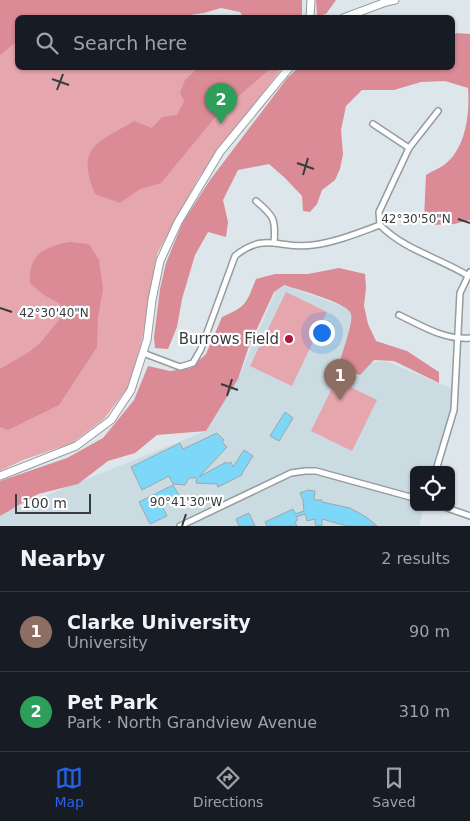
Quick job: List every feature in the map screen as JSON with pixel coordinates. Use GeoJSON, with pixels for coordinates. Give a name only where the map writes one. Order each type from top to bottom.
{"type":"FeatureCollection","features":[{"type":"Feature","properties":{"kind":"street"},"geometry":{"type":"LineString","coordinates":[[310,15],[311,0]]}},
{"type":"Feature","properties":{"kind":"street"},"geometry":{"type":"LineString","coordinates":[[351,15],[395,0]]}},
{"type":"Feature","properties":{"kind":"street"},"geometry":{"type":"LineString","coordinates":[[0,476],[76,446],[111,420],[131,390],[147,340],[160,260],[178,222],[220,152],[287,70]]}},
{"type":"Feature","properties":{"kind":"street"},"geometry":{"type":"LineString","coordinates":[[437,466],[454,410],[460,293],[469,274],[391,236],[380,225],[379,212],[409,148],[438,111]]}},
{"type":"Feature","properties":{"kind":"street"},"geometry":{"type":"LineString","coordinates":[[373,124],[409,148]]}},
{"type":"Feature","properties":{"kind":"street"},"geometry":{"type":"LineString","coordinates":[[256,201],[271,213],[276,224],[274,243]]}},
{"type":"Feature","properties":{"kind":"street"},"geometry":{"type":"LineString","coordinates":[[143,353],[180,367],[193,362],[201,349],[235,256],[246,247],[259,243],[310,246],[329,242],[380,225]]}},
{"type":"Feature","properties":{"kind":"street"},"geometry":{"type":"LineString","coordinates":[[399,315],[438,334],[458,339],[470,338]]}},
{"type":"Feature","properties":{"kind":"street"},"geometry":{"type":"LineString","coordinates":[[180,526],[291,474],[305,471],[333,474],[410,497]]}},
{"type":"Feature","properties":{"kind":"street"},"geometry":{"type":"LineString","coordinates":[[455,511],[470,516]]}},
{"type":"Feature","properties":{"kind":"shaded area"},"geometry":{"type":"Polygon","coordinates":[[[0,0],[302,0],[302,15],[242,15],[240,12],[221,8],[190,15],[15,15],[15,43],[0,55],[0,0]]]}},
{"type":"Feature","properties":{"kind":"shaded area"},"geometry":{"type":"Polygon","coordinates":[[[316,0],[336,0],[326,14],[317,15],[316,0]]]}},
{"type":"Feature","properties":{"kind":"shaded area"},"geometry":{"type":"Polygon","coordinates":[[[15,22],[15,70],[280,70],[198,179],[157,254],[142,340],[128,387],[104,419],[72,443],[23,460],[0,471],[0,24],[15,22]]]}},
{"type":"Feature","properties":{"kind":"shaded area"},"geometry":{"type":"Polygon","coordinates":[[[455,34],[470,34],[470,220],[454,224],[432,225],[424,219],[426,175],[444,165],[457,150],[462,140],[467,119],[468,88],[445,81],[421,82],[394,90],[362,90],[346,106],[341,130],[343,154],[340,169],[335,180],[322,190],[317,204],[310,212],[303,211],[302,196],[269,164],[238,170],[223,200],[228,222],[226,237],[208,232],[195,255],[182,299],[177,327],[168,349],[155,348],[154,337],[160,289],[166,263],[183,222],[210,180],[288,77],[296,70],[455,70],[455,34]]]}},
{"type":"Feature","properties":{"kind":"shaded area"},"geometry":{"type":"Polygon","coordinates":[[[196,70],[269,70],[217,115],[161,183],[140,189],[120,203],[95,194],[89,178],[88,165],[89,156],[94,148],[101,141],[134,121],[152,128],[162,117],[177,115],[184,101],[180,93],[185,80],[196,70]]]}},
{"type":"Feature","properties":{"kind":"shaded area"},"geometry":{"type":"Polygon","coordinates":[[[70,242],[89,244],[99,260],[103,289],[98,317],[97,347],[59,405],[8,430],[0,427],[0,369],[29,352],[41,342],[64,314],[60,304],[44,295],[30,283],[32,265],[40,253],[52,246],[70,242]]]}},
{"type":"Feature","properties":{"kind":"shaded area"},"geometry":{"type":"Polygon","coordinates":[[[339,268],[365,274],[364,306],[368,324],[376,341],[407,351],[439,372],[439,383],[394,361],[374,360],[360,375],[338,367],[349,332],[351,314],[341,305],[332,301],[284,285],[274,292],[249,346],[238,379],[206,431],[157,435],[135,453],[108,461],[78,484],[38,494],[0,516],[0,481],[67,458],[103,438],[134,400],[148,366],[170,371],[191,368],[206,354],[222,317],[245,303],[256,279],[275,274],[308,274],[339,268]]]}},
{"type":"Feature","properties":{"kind":"shaded area"},"geometry":{"type":"Polygon","coordinates":[[[279,283],[349,309],[351,314],[347,340],[338,367],[386,361],[455,390],[454,410],[437,466],[410,466],[410,511],[423,511],[419,526],[0,526],[0,514],[206,431],[238,379],[279,283]]]}},
{"type":"Feature","properties":{"kind":"shaded area","name":"Burrows Field"},"geometry":{"type":"Polygon","coordinates":[[[286,292],[327,312],[292,386],[250,366],[286,292]]]}},
{"type":"Feature","properties":{"kind":"shaded area"},"geometry":{"type":"Polygon","coordinates":[[[336,380],[377,400],[352,451],[311,431],[336,380]]]}},
{"type":"Feature","properties":{"kind":"building"},"geometry":{"type":"Polygon","coordinates":[[[285,412],[293,418],[279,441],[270,436],[285,412]]]}},
{"type":"Feature","properties":{"kind":"building"},"geometry":{"type":"Polygon","coordinates":[[[217,433],[224,440],[222,442],[227,447],[199,477],[226,462],[227,464],[231,462],[233,467],[244,450],[253,456],[242,475],[218,487],[217,484],[196,483],[197,478],[189,478],[185,485],[173,484],[169,476],[142,490],[131,467],[180,443],[183,449],[217,433]]]}},
{"type":"Feature","properties":{"kind":"building"},"geometry":{"type":"Polygon","coordinates":[[[173,485],[180,497],[162,506],[167,516],[150,524],[139,502],[173,485]]]}},
{"type":"Feature","properties":{"kind":"building"},"geometry":{"type":"Polygon","coordinates":[[[308,490],[315,491],[314,500],[322,500],[322,502],[350,508],[377,526],[347,526],[322,519],[322,526],[315,525],[315,519],[307,521],[305,514],[296,517],[298,520],[295,522],[297,526],[267,526],[265,522],[293,509],[295,514],[304,511],[300,493],[308,490]]]}},
{"type":"Feature","properties":{"kind":"building"},"geometry":{"type":"Polygon","coordinates":[[[249,513],[255,526],[239,526],[236,519],[249,513]]]}},
{"type":"Feature","properties":{"kind":"place","name":"Pet Park"},"geometry":{"type":"Point","coordinates":[221,124]}},
{"type":"Feature","properties":{"kind":"place","name":"Burrows Field"},"geometry":{"type":"Point","coordinates":[289,339]}},
{"type":"Feature","properties":{"kind":"place","name":"Clarke University"},"geometry":{"type":"Point","coordinates":[340,400]}}]}
